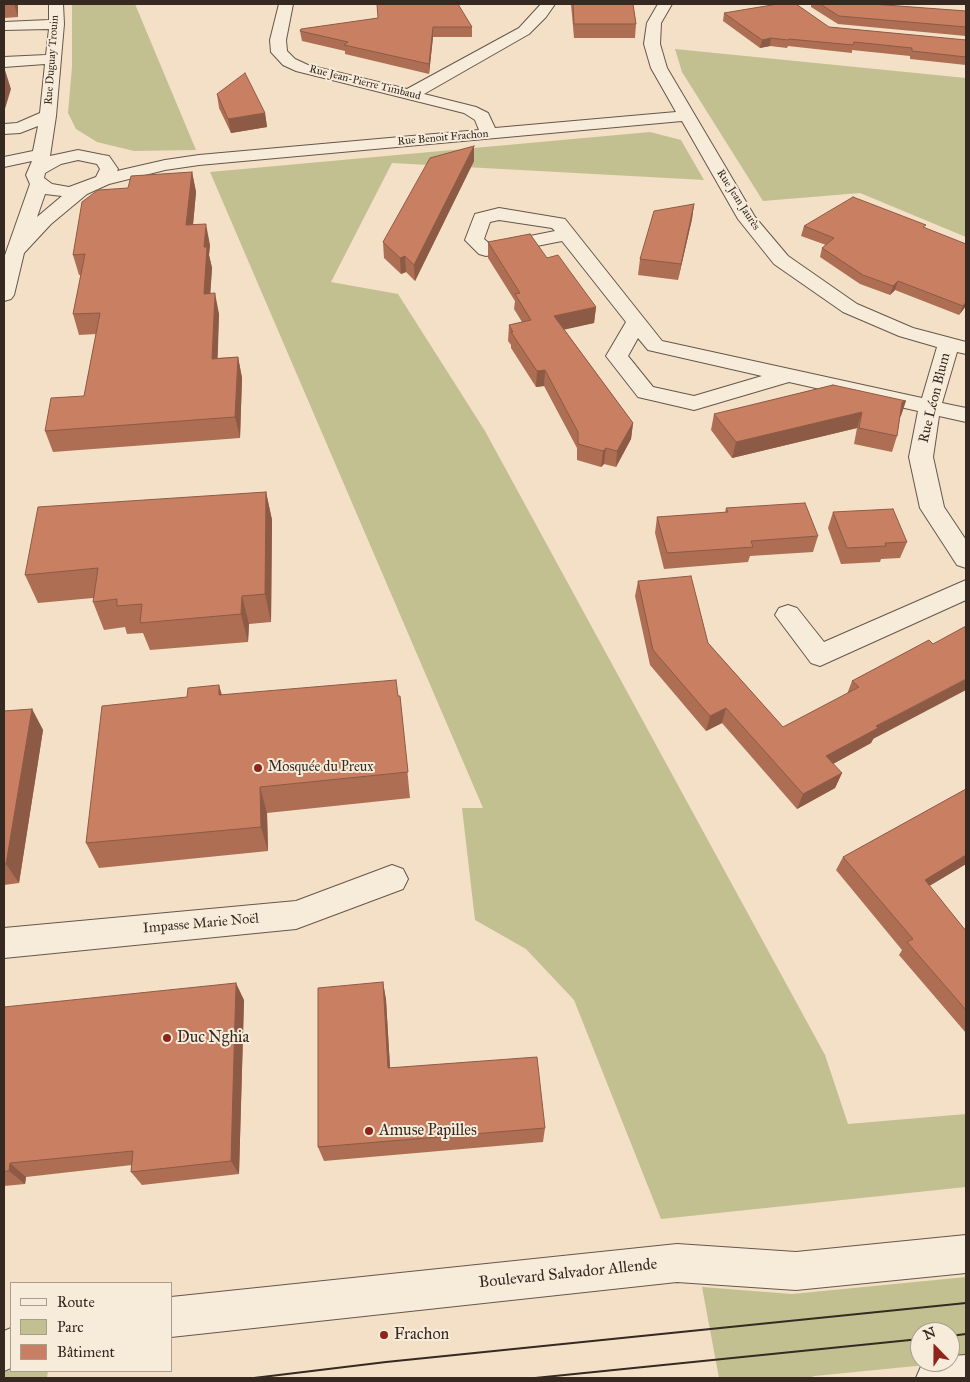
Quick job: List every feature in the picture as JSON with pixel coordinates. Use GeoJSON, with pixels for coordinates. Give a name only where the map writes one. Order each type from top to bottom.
{"type":"FeatureCollection","features":[{"type":"Feature","properties":{"kind":"street","name":"Rue Duguay Trouin"},"geometry":{"type":"LineString","coordinates":[[40,169],[58,136],[48,116],[57,24],[56,4]]}},
{"type":"Feature","properties":{"kind":"street","name":"Rue Jean-Pierre Timbaud"},"geometry":{"type":"LineString","coordinates":[[286,4],[278,40],[280,52],[289,62],[302,68],[470,110],[482,117],[490,135]]}},
{"type":"Feature","properties":{"kind":"street"},"geometry":{"type":"LineString","coordinates":[[412,94],[524,31],[548,4]]}},
{"type":"Feature","properties":{"kind":"street","name":"Rue Jean Jaurès"},"geometry":{"type":"LineString","coordinates":[[666,4],[654,23],[652,44],[659,68],[747,219],[781,260],[850,308],[906,332],[957,346]]}},
{"type":"Feature","properties":{"kind":"street"},"geometry":{"type":"LineString","coordinates":[[4,26],[57,24]]}},
{"type":"Feature","properties":{"kind":"street"},"geometry":{"type":"LineString","coordinates":[[4,62],[54,59]]}},
{"type":"Feature","properties":{"kind":"street"},"geometry":{"type":"LineString","coordinates":[[4,128],[20,128],[48,116]]}},
{"type":"Feature","properties":{"kind":"street","name":"Rue Benoit Frachon"},"geometry":{"type":"LineString","coordinates":[[81,190],[103,180],[165,165],[199,160],[686,116]]}},
{"type":"Feature","properties":{"kind":"street"},"geometry":{"type":"LineString","coordinates":[[4,138],[58,136],[78,150],[96,158],[109,169],[103,180]]}},
{"type":"Feature","properties":{"kind":"street","name":"Rue Benoit Frachon"},"geometry":{"type":"LineString","coordinates":[[40,169],[46,164],[66,156],[199,160]]}},
{"type":"Feature","properties":{"kind":"street"},"geometry":{"type":"LineString","coordinates":[[4,162],[40,169],[57,191],[81,190]]}},
{"type":"Feature","properties":{"kind":"street"},"geometry":{"type":"LineString","coordinates":[[4,295],[40,169]]}},
{"type":"Feature","properties":{"kind":"street"},"geometry":{"type":"LineString","coordinates":[[15,252],[44,220],[81,190]]}},
{"type":"Feature","properties":{"kind":"street"},"geometry":{"type":"LineString","coordinates":[[567,234],[656,346],[966,415]]}},
{"type":"Feature","properties":{"kind":"street"},"geometry":{"type":"LineString","coordinates":[[636,322],[617,356],[646,392],[694,403],[788,375]]}},
{"type":"Feature","properties":{"kind":"street","name":"Rue Léon Blum"},"geometry":{"type":"LineString","coordinates":[[957,346],[930,407],[921,457],[932,508],[966,559]]}},
{"type":"Feature","properties":{"kind":"street"},"geometry":{"type":"LineString","coordinates":[[788,615],[820,656],[966,589]]}},
{"type":"Feature","properties":{"kind":"street","name":"Impasse Marie Noël"},"geometry":{"type":"LineString","coordinates":[[4,943],[296,915],[392,879]]}},
{"type":"Feature","properties":{"kind":"street","name":"Boulevard Salvador Allende"},"geometry":{"type":"LineString","coordinates":[[172,1318],[677,1263],[796,1271],[966,1254]]}},
{"type":"Feature","properties":{"kind":"street"},"geometry":{"type":"LineString","coordinates":[[936,1378],[966,1375]]}},
{"type":"Feature","properties":{"kind":"green space"},"geometry":{"type":"Polygon","coordinates":[[[72,4],[135,4],[196,150],[134,151],[97,142],[76,129],[68,113],[72,67],[72,4]]]}},
{"type":"Feature","properties":{"kind":"green space"},"geometry":{"type":"Polygon","coordinates":[[[675,49],[966,78],[966,237],[860,193],[763,201],[682,72],[675,49]]]}},
{"type":"Feature","properties":{"kind":"green space"},"geometry":{"type":"Polygon","coordinates":[[[650,132],[681,140],[704,180],[392,163],[331,282],[398,294],[485,431],[825,1055],[848,1124],[966,1114],[966,1187],[661,1219],[574,1000],[526,949],[475,920],[462,808],[483,808],[210,172],[650,132]]]}},
{"type":"Feature","properties":{"kind":"green space"},"geometry":{"type":"Polygon","coordinates":[[[966,1277],[966,1361],[960,1362],[960,1322],[910,1322],[910,1367],[807,1378],[719,1378],[702,1287],[792,1294],[966,1277]]]}},
{"type":"Feature","properties":{"kind":"green space"},"geometry":{"type":"Polygon","coordinates":[[[10,1370],[10,1372],[48,1372],[47,1378],[4,1378],[4,1372],[10,1370]]]}},
{"type":"Feature","properties":{"kind":"building"},"geometry":{"type":"Polygon","coordinates":[[[377,4],[458,4],[472,27],[433,27],[429,64],[344,45],[348,42],[300,31],[301,29],[378,18],[377,4]]]}},
{"type":"Feature","properties":{"kind":"building"},"geometry":{"type":"Polygon","coordinates":[[[573,4],[633,4],[636,24],[574,24],[573,4]]]}},
{"type":"Feature","properties":{"kind":"building"},"geometry":{"type":"Polygon","coordinates":[[[778,4],[796,4],[829,27],[966,40],[966,57],[912,51],[912,48],[854,42],[853,45],[771,38],[762,40],[724,13],[778,4]]]}},
{"type":"Feature","properties":{"kind":"building"},"geometry":{"type":"Polygon","coordinates":[[[820,4],[872,4],[966,11],[966,27],[839,16],[820,4]]]}},
{"type":"Feature","properties":{"kind":"building"},"geometry":{"type":"Polygon","coordinates":[[[245,73],[265,113],[228,119],[217,94],[245,73]]]}},
{"type":"Feature","properties":{"kind":"building"},"geometry":{"type":"Polygon","coordinates":[[[474,146],[414,265],[405,256],[400,258],[383,242],[430,158],[474,146]]]}},
{"type":"Feature","properties":{"kind":"building"},"geometry":{"type":"Polygon","coordinates":[[[192,172],[186,225],[206,224],[204,247],[207,247],[204,294],[215,293],[212,359],[238,357],[235,417],[45,431],[51,398],[84,396],[100,313],[73,314],[85,254],[73,255],[82,202],[98,190],[128,188],[131,176],[192,172]]]}},
{"type":"Feature","properties":{"kind":"building"},"geometry":{"type":"Polygon","coordinates":[[[853,197],[926,225],[923,227],[966,244],[966,302],[963,306],[898,281],[893,286],[863,275],[822,248],[834,238],[804,226],[853,197]]]}},
{"type":"Feature","properties":{"kind":"building"},"geometry":{"type":"Polygon","coordinates":[[[694,204],[681,264],[640,259],[654,211],[694,204]]]}},
{"type":"Feature","properties":{"kind":"building"},"geometry":{"type":"Polygon","coordinates":[[[530,234],[547,258],[558,255],[596,307],[554,316],[633,423],[617,451],[606,448],[603,451],[578,444],[578,432],[545,370],[537,371],[511,332],[513,332],[509,325],[531,320],[515,294],[520,293],[488,242],[530,234]]]}},
{"type":"Feature","properties":{"kind":"building"},"geometry":{"type":"Polygon","coordinates":[[[833,385],[906,401],[902,402],[897,436],[859,428],[862,412],[736,442],[714,414],[833,385]]]}},
{"type":"Feature","properties":{"kind":"building"},"geometry":{"type":"Polygon","coordinates":[[[266,492],[265,594],[242,596],[241,614],[140,623],[142,604],[117,606],[117,599],[93,602],[98,568],[25,575],[38,507],[266,492]]]}},
{"type":"Feature","properties":{"kind":"building"},"geometry":{"type":"Polygon","coordinates":[[[805,503],[818,536],[751,541],[753,547],[667,553],[657,517],[728,512],[726,508],[805,503]]]}},
{"type":"Feature","properties":{"kind":"building"},"geometry":{"type":"Polygon","coordinates":[[[893,509],[907,542],[885,543],[886,546],[847,548],[833,512],[893,509]]]}},
{"type":"Feature","properties":{"kind":"building"},"geometry":{"type":"Polygon","coordinates":[[[691,576],[708,643],[783,727],[859,687],[852,681],[929,640],[933,644],[966,626],[966,679],[876,726],[878,728],[826,756],[842,773],[803,794],[726,708],[710,716],[653,650],[638,581],[691,576]]]}},
{"type":"Feature","properties":{"kind":"building","name":"Mosquée du Preux"},"geometry":{"type":"Polygon","coordinates":[[[396,680],[398,696],[400,696],[408,772],[260,787],[261,827],[86,843],[102,706],[187,697],[188,688],[219,685],[219,695],[396,680]]]}},
{"type":"Feature","properties":{"kind":"building"},"geometry":{"type":"Polygon","coordinates":[[[32,709],[6,864],[4,864],[4,711],[32,709]]]}},
{"type":"Feature","properties":{"kind":"building"},"geometry":{"type":"Polygon","coordinates":[[[966,789],[966,855],[925,880],[966,931],[966,1010],[907,942],[913,939],[843,857],[966,789]]]}},
{"type":"Feature","properties":{"kind":"building"},"geometry":{"type":"Polygon","coordinates":[[[383,982],[388,1068],[537,1057],[545,1128],[318,1147],[318,988],[383,982]]]}},
{"type":"Feature","properties":{"kind":"building"},"geometry":{"type":"Polygon","coordinates":[[[236,983],[231,1161],[131,1172],[133,1151],[10,1163],[9,1171],[4,1171],[4,1007],[236,983]]]}},
{"type":"Feature","properties":{"kind":"tram line"},"geometry":{"type":"LineString","coordinates":[[254,1378],[386,1362],[966,1303]]}},
{"type":"Feature","properties":{"kind":"tram line"},"geometry":{"type":"LineString","coordinates":[[960,1335],[966,1334]]}},
{"type":"Feature","properties":{"kind":"tram line"},"geometry":{"type":"LineString","coordinates":[[535,1378],[910,1340]]}},
{"type":"Feature","properties":{"kind":"place","name":"Mosquée du Preux"},"geometry":{"type":"Point","coordinates":[258,768]}},
{"type":"Feature","properties":{"kind":"place","name":"Duc Nghia"},"geometry":{"type":"Point","coordinates":[167,1038]}},
{"type":"Feature","properties":{"kind":"place","name":"Amuse Papilles"},"geometry":{"type":"Point","coordinates":[369,1131]}},
{"type":"Feature","properties":{"kind":"place","name":"Frachon"},"geometry":{"type":"Point","coordinates":[384,1335]}}]}
